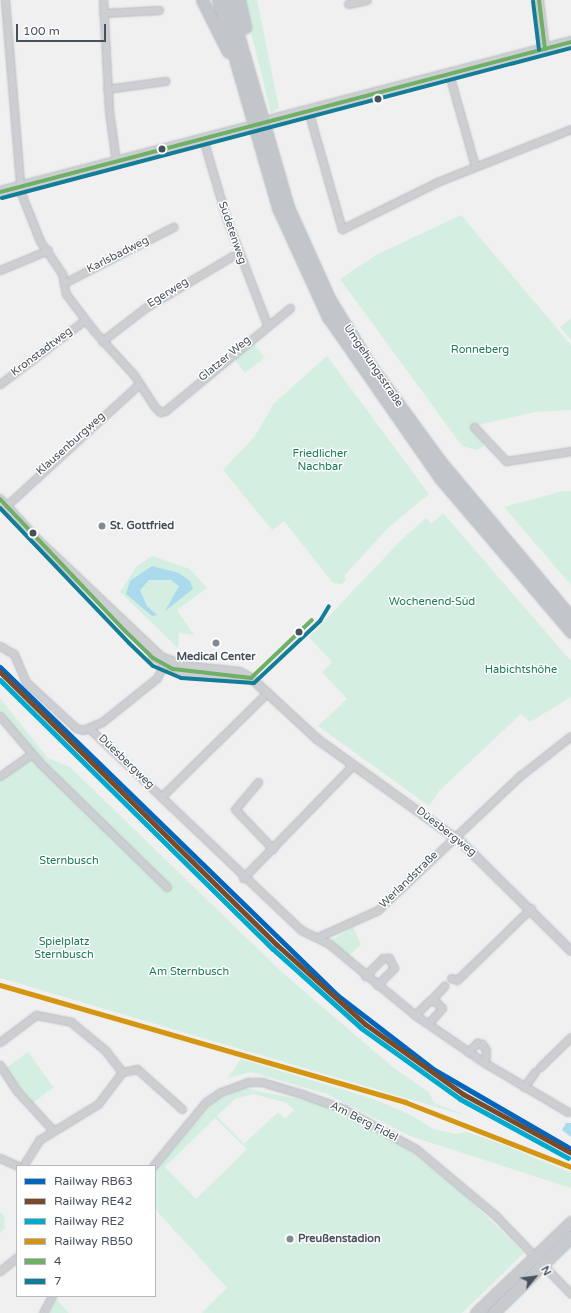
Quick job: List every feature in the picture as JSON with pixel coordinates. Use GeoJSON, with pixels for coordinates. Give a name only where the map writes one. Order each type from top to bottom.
{"type":"FeatureCollection","features":[{"type":"Feature","properties":{"kind":"highway"},"geometry":{"type":"LineString","coordinates":[[202,0],[220,30],[249,107]]}},
{"type":"Feature","properties":{"kind":"highway"},"geometry":{"type":"LineString","coordinates":[[218,0],[249,107]]}},
{"type":"Feature","properties":{"kind":"highway","name":"Umgehungsstraße"},"geometry":{"type":"LineString","coordinates":[[228,0],[251,73],[288,207],[309,257],[340,318],[440,461],[571,617]]}},
{"type":"Feature","properties":{"kind":"highway"},"geometry":{"type":"LineString","coordinates":[[239,0],[253,59],[251,73]]}},
{"type":"Feature","properties":{"kind":"highway","name":"Umgehungsstraße"},"geometry":{"type":"LineString","coordinates":[[249,107],[287,233],[331,322],[445,484],[571,632]]}},
{"type":"Feature","properties":{"kind":"main road"},"geometry":{"type":"LineString","coordinates":[[272,120],[571,42]]}},
{"type":"Feature","properties":{"kind":"main road"},"geometry":{"type":"LineString","coordinates":[[0,192],[246,128]]}},
{"type":"Feature","properties":{"kind":"main road"},"geometry":{"type":"LineString","coordinates":[[493,1313],[571,1222]]}},
{"type":"Feature","properties":{"kind":"main road"},"geometry":{"type":"LineString","coordinates":[[476,1313],[539,1261],[571,1237]]}},
{"type":"Feature","properties":{"kind":"street"},"geometry":{"type":"LineString","coordinates":[[5,0],[20,187],[40,241],[48,250],[64,283],[66,294],[85,320],[139,384]]}},
{"type":"Feature","properties":{"kind":"street"},"geometry":{"type":"LineString","coordinates":[[103,0],[107,89],[116,162]]}},
{"type":"Feature","properties":{"kind":"street"},"geometry":{"type":"LineString","coordinates":[[348,4],[367,0]]}},
{"type":"Feature","properties":{"kind":"street"},"geometry":{"type":"LineString","coordinates":[[539,0],[545,49]]}},
{"type":"Feature","properties":{"kind":"street"},"geometry":{"type":"LineString","coordinates":[[103,13],[159,10]]}},
{"type":"Feature","properties":{"kind":"street"},"geometry":{"type":"LineString","coordinates":[[449,74],[475,166]]}},
{"type":"Feature","properties":{"kind":"street"},"geometry":{"type":"LineString","coordinates":[[107,89],[165,81]]}},
{"type":"Feature","properties":{"kind":"street"},"geometry":{"type":"LineString","coordinates":[[308,110],[342,229],[475,166],[571,129]]}},
{"type":"Feature","properties":{"kind":"street","name":"Sudetenweg"},"geometry":{"type":"LineString","coordinates":[[203,139],[239,252],[267,324]]}},
{"type":"Feature","properties":{"kind":"street","name":"Karlsbadweg"},"geometry":{"type":"LineString","coordinates":[[64,283],[173,227]]}},
{"type":"Feature","properties":{"kind":"street"},"geometry":{"type":"LineString","coordinates":[[0,270],[48,250]]}},
{"type":"Feature","properties":{"kind":"street","name":"Egerweg"},"geometry":{"type":"LineString","coordinates":[[102,340],[145,308],[239,252]]}},
{"type":"Feature","properties":{"kind":"street","name":"Glatzer Weg"},"geometry":{"type":"LineString","coordinates":[[139,384],[162,412],[267,324],[290,308]]}},
{"type":"Feature","properties":{"kind":"street","name":"Kronstadtweg"},"geometry":{"type":"LineString","coordinates":[[0,384],[85,320]]}},
{"type":"Feature","properties":{"kind":"street","name":"Klausenburgweg"},"geometry":{"type":"LineString","coordinates":[[6,506],[139,384]]}},
{"type":"Feature","properties":{"kind":"street"},"geometry":{"type":"LineString","coordinates":[[474,427],[506,461],[571,451]]}},
{"type":"Feature","properties":{"kind":"street","name":"Düesbergweg"},"geometry":{"type":"LineString","coordinates":[[0,499],[124,631],[165,662],[183,672],[252,678],[306,729],[353,765],[454,836],[531,908],[570,947]]}},
{"type":"Feature","properties":{"kind":"street"},"geometry":{"type":"LineString","coordinates":[[0,646],[10,649],[26,682],[76,728],[90,729],[157,678],[165,662]]}},
{"type":"Feature","properties":{"kind":"street","name":"Düesbergweg"},"geometry":{"type":"LineString","coordinates":[[162,796],[268,692]]}},
{"type":"Feature","properties":{"kind":"street"},"geometry":{"type":"LineString","coordinates":[[0,716],[31,754],[167,887]]}},
{"type":"Feature","properties":{"kind":"street","name":"Düesbergweg"},"geometry":{"type":"LineString","coordinates":[[90,729],[162,796],[243,878],[301,930],[318,938]]}},
{"type":"Feature","properties":{"kind":"street","name":"Werlandstraße"},"geometry":{"type":"LineString","coordinates":[[318,938],[378,910],[454,836],[537,760],[571,736]]}},
{"type":"Feature","properties":{"kind":"street"},"geometry":{"type":"LineString","coordinates":[[0,776],[31,754]]}},
{"type":"Feature","properties":{"kind":"street"},"geometry":{"type":"LineString","coordinates":[[243,878],[273,849],[353,765]]}},
{"type":"Feature","properties":{"kind":"street"},"geometry":{"type":"LineString","coordinates":[[258,782],[235,809],[273,849]]}},
{"type":"Feature","properties":{"kind":"street"},"geometry":{"type":"LineString","coordinates":[[451,978],[457,980],[531,908]]}},
{"type":"Feature","properties":{"kind":"street"},"geometry":{"type":"LineString","coordinates":[[318,938],[415,1015],[468,1052],[568,1112]]}},
{"type":"Feature","properties":{"kind":"street"},"geometry":{"type":"LineString","coordinates":[[365,976],[383,958],[389,958],[394,968],[377,986]]}},
{"type":"Feature","properties":{"kind":"street"},"geometry":{"type":"LineString","coordinates":[[415,1015],[444,986]]}},
{"type":"Feature","properties":{"kind":"street"},"geometry":{"type":"LineString","coordinates":[[428,1024],[442,1008],[432,999]]}},
{"type":"Feature","properties":{"kind":"street"},"geometry":{"type":"LineString","coordinates":[[0,1042],[40,1014],[78,1026],[105,1050],[122,1072]]}},
{"type":"Feature","properties":{"kind":"street"},"geometry":{"type":"LineString","coordinates":[[524,1086],[571,1037]]}},
{"type":"Feature","properties":{"kind":"street"},"geometry":{"type":"LineString","coordinates":[[468,1052],[477,1043],[482,1044],[486,1050],[485,1063]]}},
{"type":"Feature","properties":{"kind":"street"},"geometry":{"type":"LineString","coordinates":[[0,1065],[17,1091],[52,1129]]}},
{"type":"Feature","properties":{"kind":"street"},"geometry":{"type":"LineString","coordinates":[[24,1165],[32,1148],[52,1129],[98,1104],[122,1072],[137,1069],[182,1109]]}},
{"type":"Feature","properties":{"kind":"street","name":"Am Berg Fidel"},"geometry":{"type":"LineString","coordinates":[[154,1165],[206,1102],[234,1086],[262,1082],[344,1109],[416,1149],[467,1190],[571,1294]]}},
{"type":"Feature","properties":{"kind":"street"},"geometry":{"type":"LineString","coordinates":[[0,1158],[16,1165]]}},
{"type":"Feature","properties":{"kind":"street"},"geometry":{"type":"LineString","coordinates":[[0,1271],[16,1258]]}},
{"type":"Feature","properties":{"kind":"street"},"geometry":{"type":"LineString","coordinates":[[43,1313],[51,1297]]}},
{"type":"Feature","properties":{"kind":"green space"},"geometry":{"type":"Polygon","coordinates":[[[243,0],[257,0],[279,108],[271,113],[243,0]]]}},
{"type":"Feature","properties":{"kind":"green space","name":"Ronneberg"},"geometry":{"type":"Polygon","coordinates":[[[461,215],[571,345],[571,410],[535,412],[479,425],[473,430],[485,446],[476,450],[462,446],[340,279],[376,255],[461,215]]]}},
{"type":"Feature","properties":{"kind":"green space"},"geometry":{"type":"Polygon","coordinates":[[[571,318],[571,340],[560,327],[571,318]]]}},
{"type":"Feature","properties":{"kind":"green space"},"geometry":{"type":"Polygon","coordinates":[[[252,341],[265,358],[245,373],[232,356],[252,341]]]}},
{"type":"Feature","properties":{"kind":"green space","name":"Friedlicher Nachbar"},"geometry":{"type":"Polygon","coordinates":[[[327,356],[429,494],[389,527],[344,576],[346,579],[342,584],[333,583],[284,521],[272,530],[223,470],[255,436],[274,403],[327,356]]]}},
{"type":"Feature","properties":{"kind":"green space"},"geometry":{"type":"Polygon","coordinates":[[[563,491],[571,491],[571,585],[504,507],[563,491]]]}},
{"type":"Feature","properties":{"kind":"green space"},"geometry":{"type":"Polygon","coordinates":[[[443,513],[571,661],[571,697],[530,722],[521,714],[439,791],[429,806],[318,726],[347,699],[322,672],[332,662],[309,637],[403,538],[426,518],[431,524],[443,513]]]}},
{"type":"Feature","properties":{"kind":"green space"},"geometry":{"type":"Polygon","coordinates":[[[152,556],[190,569],[207,588],[177,610],[194,635],[179,633],[178,648],[120,592],[136,567],[152,556]]]}},
{"type":"Feature","properties":{"kind":"green space","name":"Sternbusch"},"geometry":{"type":"Polygon","coordinates":[[[0,698],[48,758],[70,767],[283,973],[394,1068],[429,1092],[434,1103],[470,1117],[0,978],[0,779],[38,756],[0,711],[0,698]]]}},
{"type":"Feature","properties":{"kind":"green space"},"geometry":{"type":"Polygon","coordinates":[[[353,927],[361,945],[347,957],[329,942],[353,927]]]}},
{"type":"Feature","properties":{"kind":"green space"},"geometry":{"type":"Polygon","coordinates":[[[28,1052],[54,1088],[31,1104],[5,1068],[28,1052]]]}},
{"type":"Feature","properties":{"kind":"green space"},"geometry":{"type":"Polygon","coordinates":[[[241,1059],[374,1099],[411,1115],[433,1129],[456,1134],[467,1132],[509,1147],[571,1173],[571,1188],[410,1136],[327,1094],[251,1072],[228,1078],[241,1059]]]}},
{"type":"Feature","properties":{"kind":"green space"},"geometry":{"type":"Polygon","coordinates":[[[245,1088],[321,1104],[400,1144],[458,1189],[524,1253],[462,1313],[202,1313],[227,1288],[156,1210],[156,1170],[214,1102],[245,1088]],[[253,1094],[235,1099],[217,1116],[244,1144],[278,1112],[285,1119],[294,1110],[287,1103],[253,1094]],[[215,1118],[165,1167],[196,1199],[247,1149],[215,1118]]]}},
{"type":"Feature","properties":{"kind":"green space"},"geometry":{"type":"Polygon","coordinates":[[[0,1212],[4,1216],[5,1228],[0,1233],[0,1212]]]}},
{"type":"Feature","properties":{"kind":"green space"},"geometry":{"type":"Polygon","coordinates":[[[57,1300],[69,1313],[49,1313],[57,1300]]]}},
{"type":"Feature","properties":{"kind":"water"},"geometry":{"type":"Polygon","coordinates":[[[152,566],[179,573],[190,581],[193,589],[165,611],[179,586],[171,580],[149,580],[140,590],[147,606],[157,615],[152,616],[126,594],[130,581],[152,566]]]}},
{"type":"Feature","properties":{"kind":"water"},"geometry":{"type":"Polygon","coordinates":[[[566,1123],[571,1123],[571,1137],[562,1130],[566,1123]]]}},
{"type":"Feature","properties":{"kind":"rail line","name":"RB63"},"geometry":{"type":"LineString","coordinates":[[0,667],[337,995],[433,1069],[571,1149]]}},
{"type":"Feature","properties":{"kind":"rail line","name":"RE42"},"geometry":{"type":"LineString","coordinates":[[0,672],[277,945],[365,1024],[463,1094],[571,1153]]}},
{"type":"Feature","properties":{"kind":"rail line","name":"RE2"},"geometry":{"type":"LineString","coordinates":[[0,680],[273,949],[361,1028],[460,1099],[568,1158]]}},
{"type":"Feature","properties":{"kind":"rail line","name":"RB50"},"geometry":{"type":"LineString","coordinates":[[0,985],[405,1102],[571,1167]]}},
{"type":"Feature","properties":{"kind":"transit line","name":"4"},"geometry":{"type":"LineString","coordinates":[[539,0],[545,49]]}},
{"type":"Feature","properties":{"kind":"transit line","name":"7"},"geometry":{"type":"LineString","coordinates":[[533,1],[539,50]]}},
{"type":"Feature","properties":{"kind":"transit line","name":"4"},"geometry":{"type":"LineString","coordinates":[[0,192],[571,42]]}},
{"type":"Feature","properties":{"kind":"transit line","name":"7"},"geometry":{"type":"LineString","coordinates":[[2,198],[571,48]]}},
{"type":"Feature","properties":{"kind":"transit line","name":"4"},"geometry":{"type":"LineString","coordinates":[[0,499],[125,631],[153,658],[173,669],[251,678],[312,620]]}},
{"type":"Feature","properties":{"kind":"transit line","name":"7"},"geometry":{"type":"LineString","coordinates":[[0,508],[129,643],[153,666],[181,678],[254,683],[320,621],[329,606]]}},
{"type":"Feature","properties":{"kind":"place","name":"St. Gottfried"},"geometry":{"type":"Point","coordinates":[102,526]}},
{"type":"Feature","properties":{"kind":"place","name":"Medical Center"},"geometry":{"type":"Point","coordinates":[216,643]}},
{"type":"Feature","properties":{"kind":"place","name":"Preußenstadion"},"geometry":{"type":"Point","coordinates":[290,1239]}},
{"type":"Feature","properties":{"kind":"park label","name":"Wochenend-Süd"},"geometry":{"type":"Point","coordinates":[432,602]}},
{"type":"Feature","properties":{"kind":"park label","name":"Habichtshöhe"},"geometry":{"type":"Point","coordinates":[521,670]}},
{"type":"Feature","properties":{"kind":"park label","name":"Spielplatz Sternbusch"},"geometry":{"type":"Point","coordinates":[64,949]}},
{"type":"Feature","properties":{"kind":"park label","name":"Am Sternbusch"},"geometry":{"type":"Point","coordinates":[189,972]}}]}
